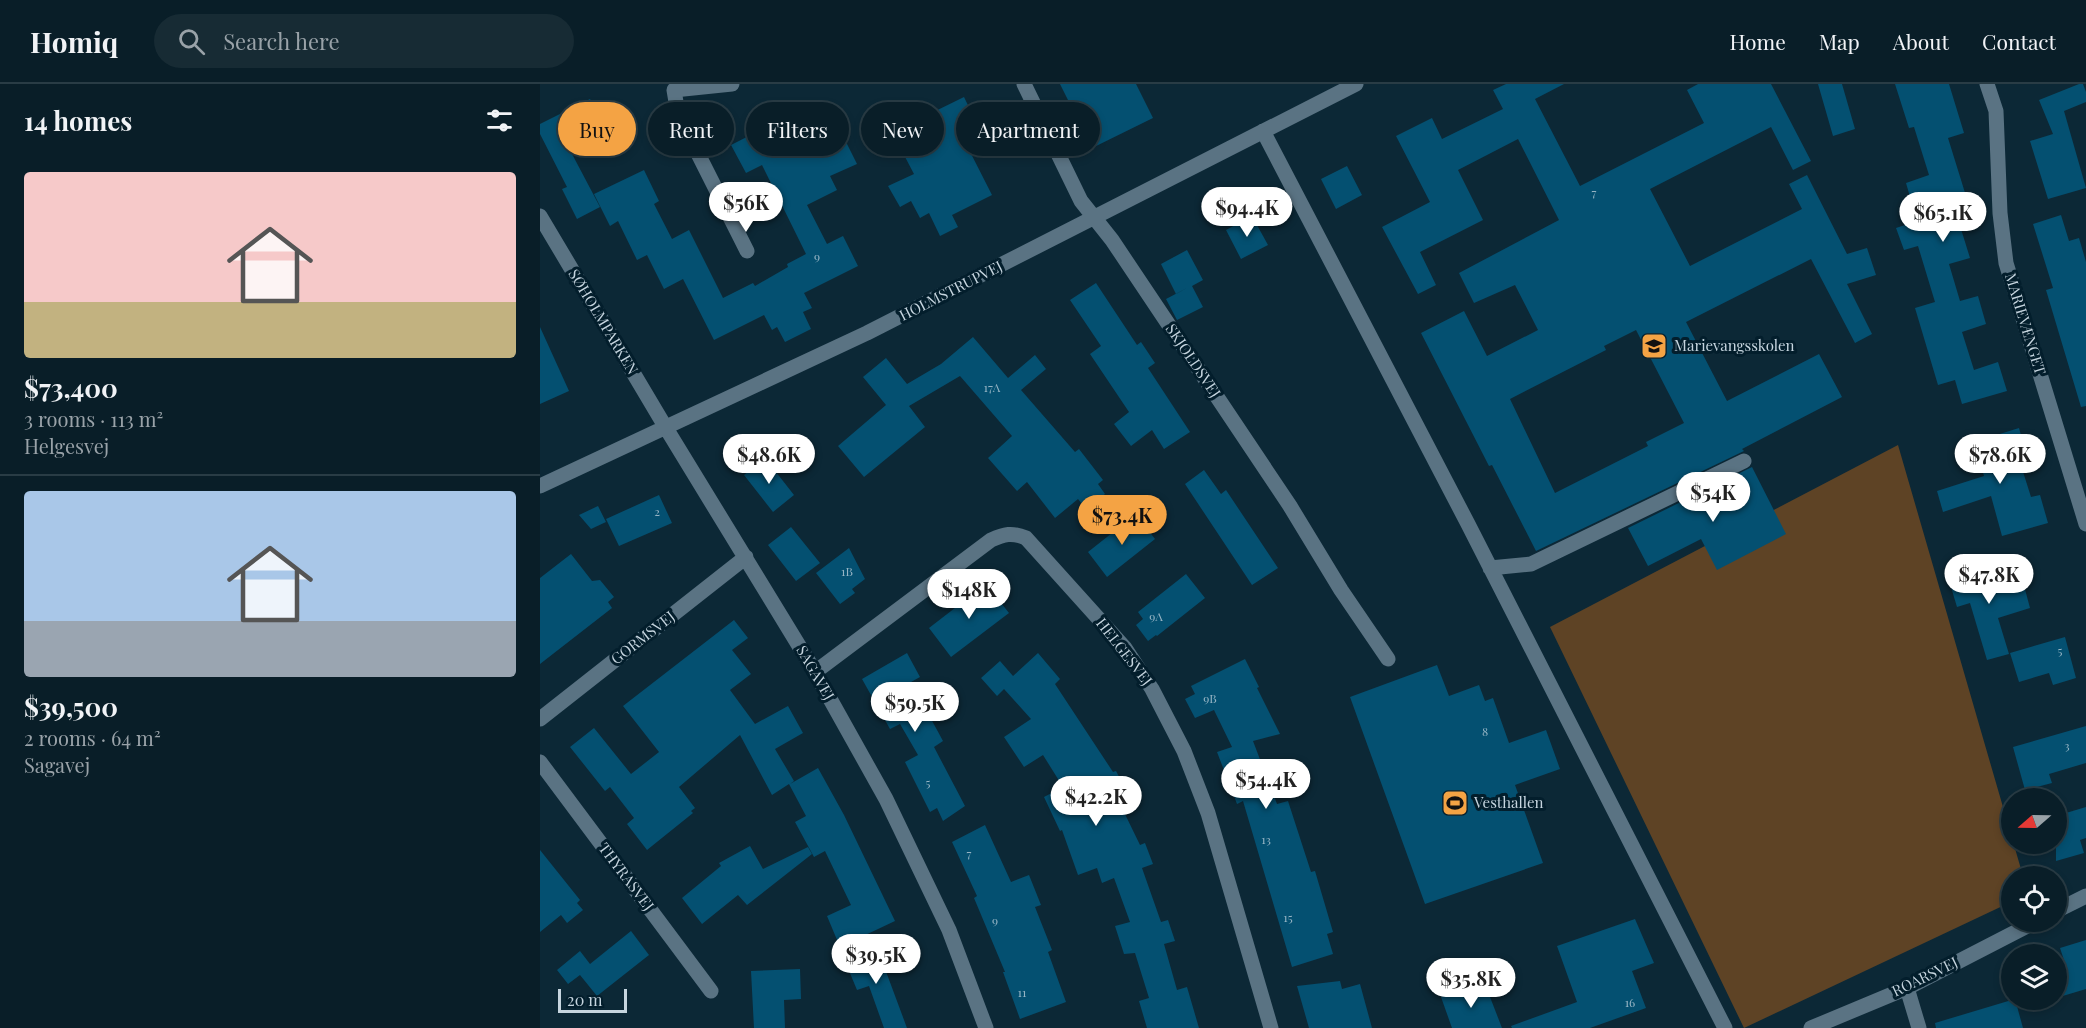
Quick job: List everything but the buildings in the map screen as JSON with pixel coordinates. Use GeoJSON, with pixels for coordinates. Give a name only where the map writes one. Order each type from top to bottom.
{"type":"FeatureCollection","features":[{"type":"Feature","properties":{"kind":"street"},"geometry":{"type":"LineString","coordinates":[[732,84],[674,90],[678,114],[747,251]]}},
{"type":"Feature","properties":{"kind":"street","name":"SKJOLDSVEJ"},"geometry":{"type":"LineString","coordinates":[[1024,84],[1081,201],[1095,218],[1290,506],[1341,590],[1388,659]]}},
{"type":"Feature","properties":{"kind":"street","name":"HOLMSTRUPVEJ"},"geometry":{"type":"LineString","coordinates":[[540,486],[867,333],[1356,84]]}},
{"type":"Feature","properties":{"kind":"street","name":"MARIEVÆNGET"},"geometry":{"type":"LineString","coordinates":[[1987,84],[1996,111],[2000,213],[2006,263],[2086,524]]}},
{"type":"Feature","properties":{"kind":"street"},"geometry":{"type":"LineString","coordinates":[[1263,131],[1725,1028]]}},
{"type":"Feature","properties":{"kind":"street","name":"SØHOLMPARKEN"},"geometry":{"type":"LineString","coordinates":[[540,216],[666,428]]}},
{"type":"Feature","properties":{"kind":"street","name":"SAGAVEJ"},"geometry":{"type":"LineString","coordinates":[[666,428],[815,672],[886,799],[949,930],[986,1028]]}},
{"type":"Feature","properties":{"kind":"street"},"geometry":{"type":"LineString","coordinates":[[1490,568],[1531,564],[1744,461]]}},
{"type":"Feature","properties":{"kind":"street","name":"HELGESVEJ"},"geometry":{"type":"LineString","coordinates":[[815,672],[991,540],[1015,533],[1026,538],[1125,648],[1152,689],[1184,751],[1208,813],[1271,1028]]}},
{"type":"Feature","properties":{"kind":"street","name":"GORMSVEJ"},"geometry":{"type":"LineString","coordinates":[[540,719],[746,557]]}},
{"type":"Feature","properties":{"kind":"street","name":"THYRASVEJ"},"geometry":{"type":"LineString","coordinates":[[540,762],[711,992]]}},
{"type":"Feature","properties":{"kind":"street"},"geometry":{"type":"LineString","coordinates":[[2067,906],[2086,896]]}},
{"type":"Feature","properties":{"kind":"street","name":"ROARSVEJ"},"geometry":{"type":"LineString","coordinates":[[1811,1028],[1907,987],[2015,932]]}},
{"type":"Feature","properties":{"kind":"street"},"geometry":{"type":"LineString","coordinates":[[1907,987],[1919,1028]]}},
{"type":"Feature","properties":{"kind":"shaded area"},"geometry":{"type":"Polygon","coordinates":[[[1898,445],[2001,800],[2001,854],[2017,854],[2020,866],[2001,866],[2001,907],[1744,1028],[1550,627],[1898,445]]]}},
{"type":"Feature","properties":{"kind":"place","name":"Marievangsskolen"},"geometry":{"type":"Point","coordinates":[1654,346]}},
{"type":"Feature","properties":{"kind":"place","name":"Vesthallen"},"geometry":{"type":"Point","coordinates":[1455,803]}}]}
